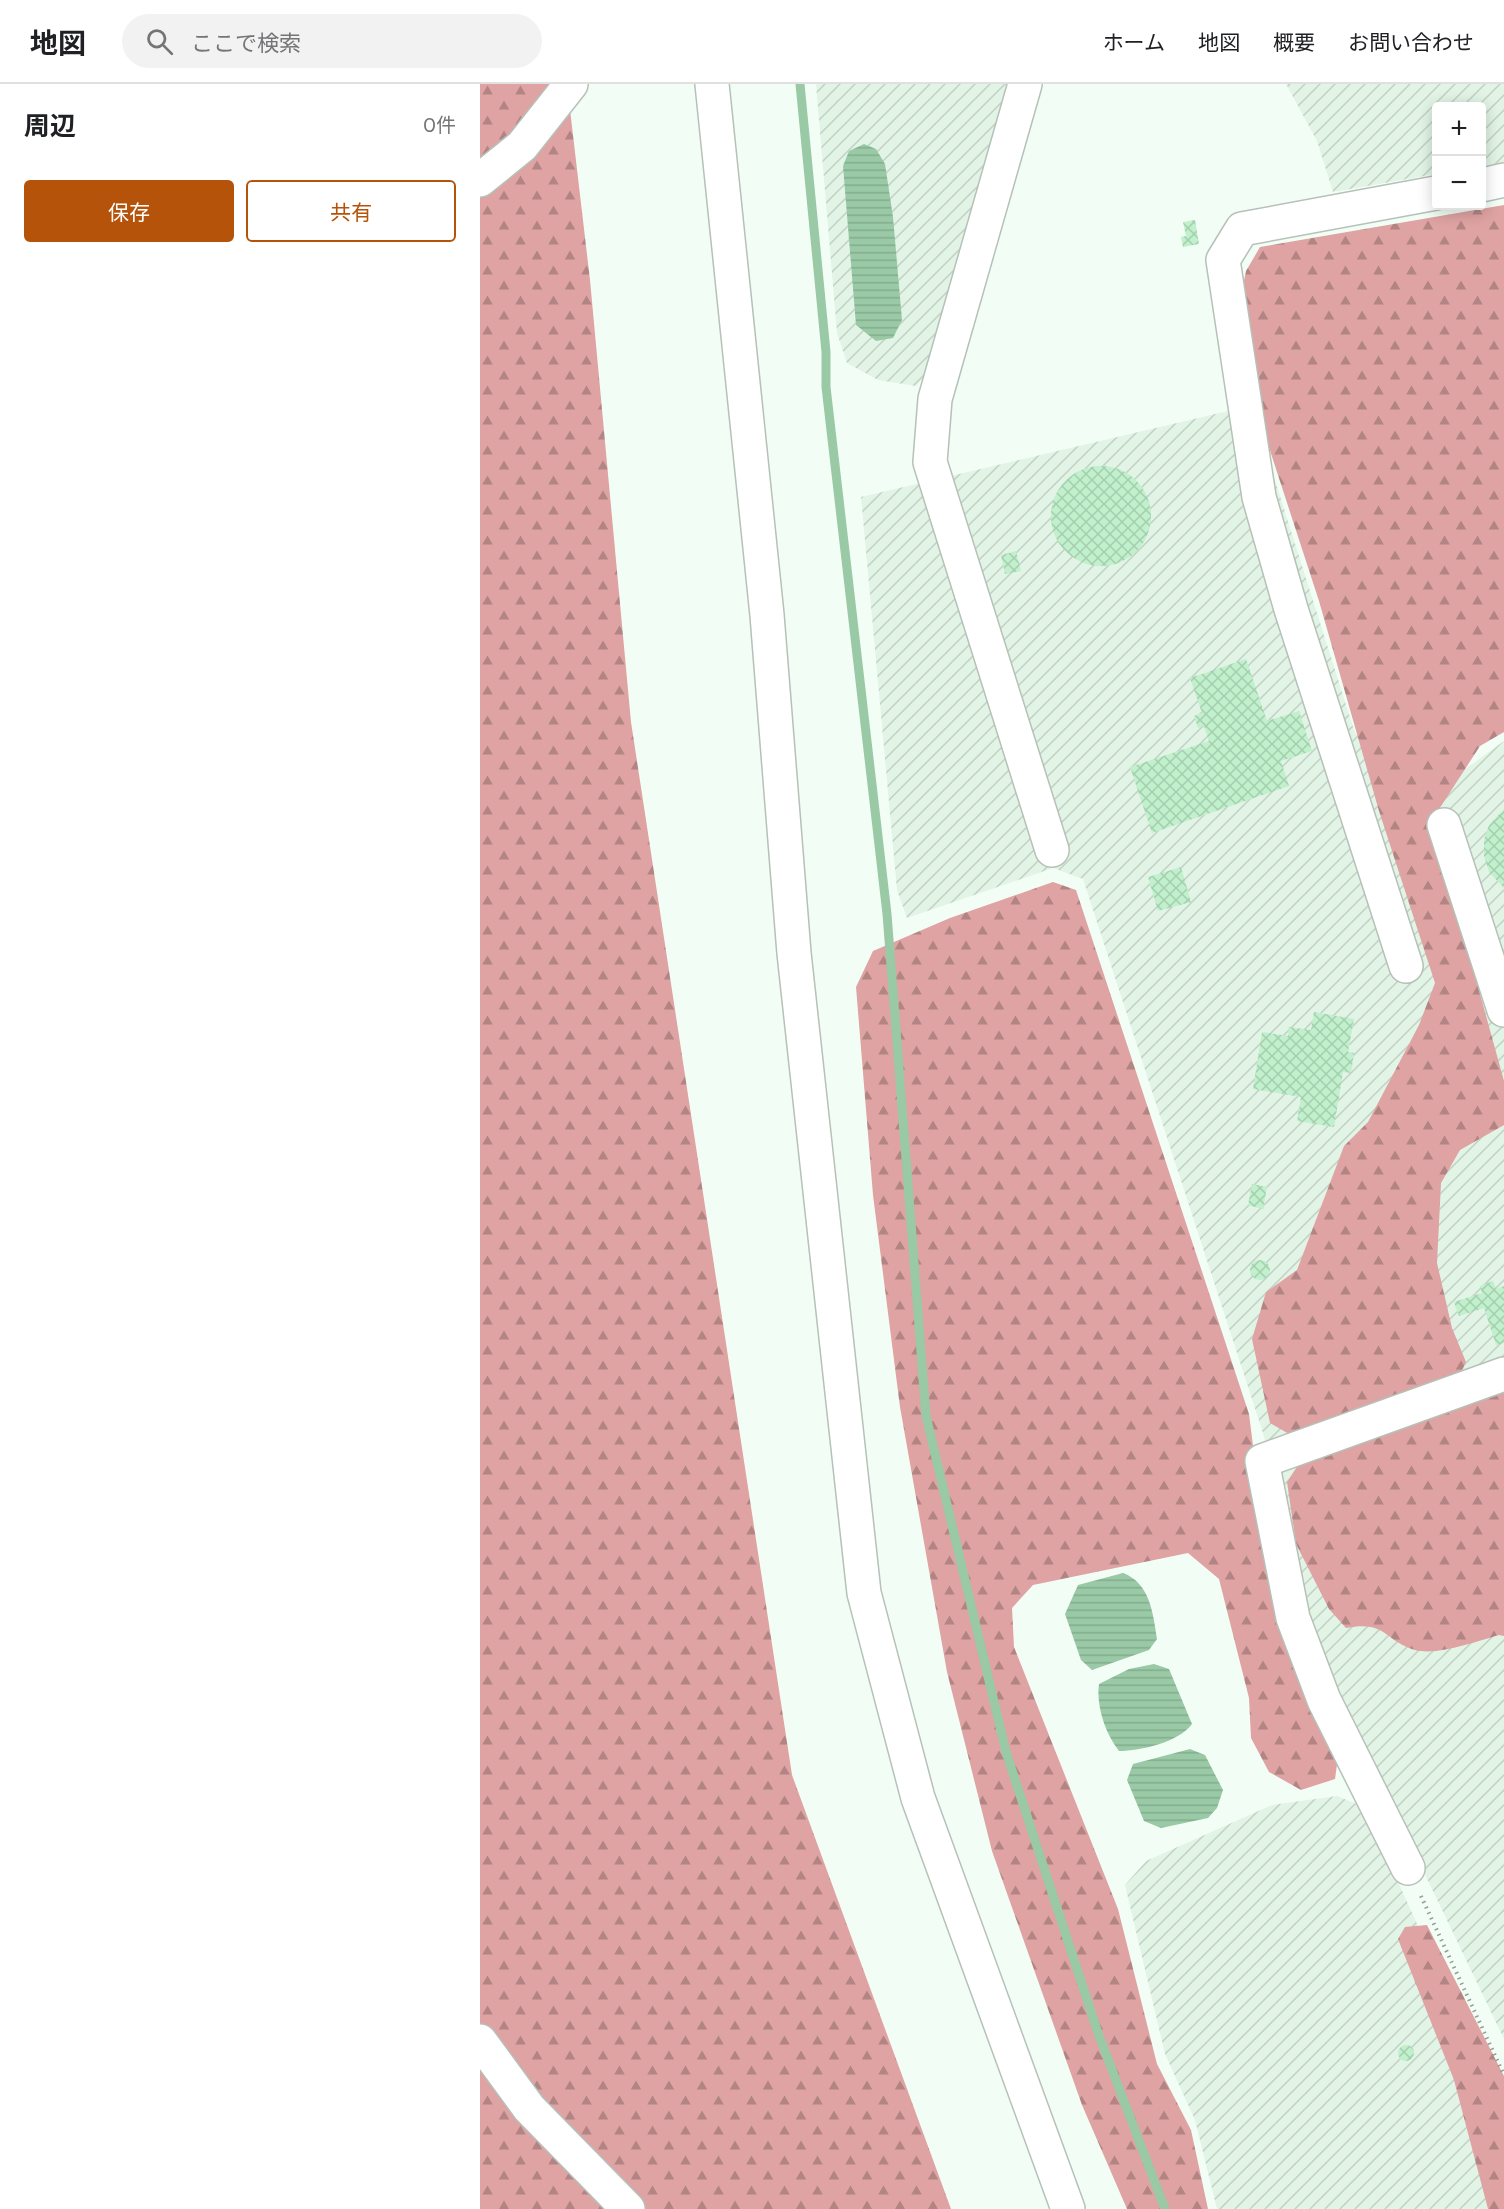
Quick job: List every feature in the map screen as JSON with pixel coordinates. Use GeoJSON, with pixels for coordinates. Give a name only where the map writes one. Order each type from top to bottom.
{"type":"FeatureCollection","features":[{"type":"Feature","properties":{"kind":"street"},"geometry":{"type":"LineString","coordinates":[[480,180],[522,146],[571,84]]}},
{"type":"Feature","properties":{"kind":"street"},"geometry":{"type":"LineString","coordinates":[[712,84],[767,615],[794,953],[827,1236],[864,1593],[918,1798],[1068,2209]]}},
{"type":"Feature","properties":{"kind":"street"},"geometry":{"type":"LineString","coordinates":[[1025,84],[935,399],[930,462],[1052,850]]}},
{"type":"Feature","properties":{"kind":"street"},"geometry":{"type":"LineString","coordinates":[[1486,183],[1504,180]]}},
{"type":"Feature","properties":{"kind":"street"},"geometry":{"type":"LineString","coordinates":[[1406,966],[1291,609],[1259,497],[1223,260],[1242,229],[1432,194]]}},
{"type":"Feature","properties":{"kind":"street"},"geometry":{"type":"LineString","coordinates":[[1444,825],[1504,1010]]}},
{"type":"Feature","properties":{"kind":"street"},"geometry":{"type":"LineString","coordinates":[[1408,1868],[1324,1700],[1293,1618],[1263,1461],[1504,1374]]}},
{"type":"Feature","properties":{"kind":"street"},"geometry":{"type":"LineString","coordinates":[[480,2041],[529,2108],[628,2209]]}},
{"type":"Feature","properties":{"kind":"path"},"geometry":{"type":"LineString","coordinates":[[1408,1868],[1504,2075]]}},
{"type":"Feature","properties":{"kind":"shaded area"},"geometry":{"type":"Polygon","coordinates":[[[816,84],[1014,84],[935,365],[916,386],[878,380],[847,363],[837,333],[816,84]]]}},
{"type":"Feature","properties":{"kind":"shaded area"},"geometry":{"type":"Polygon","coordinates":[[[1286,84],[1504,84],[1504,162],[1486,165],[1486,102],[1432,102],[1432,175],[1333,192],[1317,141],[1286,84]]]}},
{"type":"Feature","properties":{"kind":"shaded area"},"geometry":{"type":"Polygon","coordinates":[[[864,144],[876,149],[885,164],[893,217],[902,320],[893,338],[876,341],[856,325],[843,166],[849,151],[864,144]]]}},
{"type":"Feature","properties":{"kind":"shaded area"},"geometry":{"type":"Polygon","coordinates":[[[1228,411],[1267,455],[1355,733],[1408,774],[1442,786],[1504,741],[1504,2039],[1359,1737],[1308,1620],[1263,1433],[1083,879],[1053,868],[907,918],[897,890],[861,497],[1228,411]]]}},
{"type":"Feature","properties":{"kind":"shaded area"},"geometry":{"type":"Polygon","coordinates":[[[1123,1573],[1132,1578],[1145,1591],[1152,1609],[1157,1639],[1149,1650],[1092,1670],[1081,1660],[1065,1614],[1078,1585],[1123,1573]]]}},
{"type":"Feature","properties":{"kind":"shaded area"},"geometry":{"type":"Polygon","coordinates":[[[1154,1664],[1169,1669],[1192,1724],[1178,1736],[1159,1744],[1119,1751],[1103,1719],[1099,1701],[1099,1684],[1129,1669],[1154,1664]]]}},
{"type":"Feature","properties":{"kind":"shaded area"},"geometry":{"type":"Polygon","coordinates":[[[1190,1749],[1205,1755],[1223,1790],[1217,1808],[1208,1818],[1161,1828],[1144,1821],[1127,1780],[1133,1764],[1190,1749]]]}},
{"type":"Feature","properties":{"kind":"shaded area"},"geometry":{"type":"Polygon","coordinates":[[[1337,1796],[1364,1807],[1459,2016],[1504,2209],[1217,2209],[1195,2120],[1165,2054],[1125,1885],[1146,1861],[1272,1805],[1337,1796]]]}},
{"type":"Feature","properties":{"kind":"green space"},"geometry":{"type":"Polygon","coordinates":[[[480,84],[567,84],[590,280],[631,722],[792,1775],[951,2209],[480,2209],[480,84]]]}},
{"type":"Feature","properties":{"kind":"green space"},"geometry":{"type":"Polygon","coordinates":[[[1504,205],[1504,732],[1480,746],[1432,820],[1504,1081],[1504,1125],[1460,1150],[1441,1183],[1437,1263],[1452,1328],[1466,1362],[1457,1381],[1289,1434],[1270,1423],[1252,1339],[1266,1292],[1297,1270],[1344,1146],[1368,1122],[1419,1025],[1435,983],[1379,811],[1319,601],[1262,426],[1240,299],[1246,271],[1260,247],[1486,210],[1486,208],[1504,205]]]}},
{"type":"Feature","properties":{"kind":"green space"},"geometry":{"type":"Polygon","coordinates":[[[1053,882],[1076,890],[1249,1414],[1263,1525],[1338,1757],[1335,1779],[1301,1790],[1269,1772],[1251,1738],[1249,1698],[1219,1579],[1188,1553],[1033,1585],[1012,1608],[1014,1647],[1118,1909],[1157,2064],[1191,2130],[1208,2209],[1127,2209],[1082,2105],[992,1851],[947,1672],[900,1407],[873,1195],[856,987],[873,951],[950,918],[1053,882]]]}},
{"type":"Feature","properties":{"kind":"green space"},"geometry":{"type":"Polygon","coordinates":[[[1504,1390],[1504,1636],[1499,1635],[1446,1649],[1424,1651],[1405,1646],[1378,1629],[1359,1626],[1346,1628],[1329,1609],[1296,1544],[1287,1482],[1304,1456],[1504,1390]]]}},
{"type":"Feature","properties":{"kind":"green space"},"geometry":{"type":"Polygon","coordinates":[[[1427,1925],[1504,2076],[1504,2209],[1488,2209],[1454,2080],[1398,1939],[1405,1927],[1427,1925]]]}},
{"type":"Feature","properties":{"kind":"building"},"geometry":{"type":"Polygon","coordinates":[[[1195,220],[1199,244],[1183,247],[1181,237],[1186,236],[1183,222],[1195,220]]]}},
{"type":"Feature","properties":{"kind":"building"},"geometry":{"type":"Polygon","coordinates":[[[1101,466],[1120,470],[1136,481],[1147,497],[1151,516],[1147,535],[1136,551],[1120,562],[1101,566],[1082,562],[1066,551],[1055,535],[1051,516],[1055,497],[1066,481],[1082,470],[1101,466]]]}},
{"type":"Feature","properties":{"kind":"building"},"geometry":{"type":"Polygon","coordinates":[[[1016,551],[1021,571],[1005,574],[1001,555],[1016,551]]]}},
{"type":"Feature","properties":{"kind":"building"},"geometry":{"type":"Polygon","coordinates":[[[1246,659],[1267,721],[1299,711],[1312,751],[1281,761],[1289,786],[1152,833],[1130,767],[1209,741],[1204,726],[1198,728],[1194,716],[1202,713],[1190,678],[1246,659]]]}},
{"type":"Feature","properties":{"kind":"building"},"geometry":{"type":"Polygon","coordinates":[[[1504,809],[1504,888],[1489,872],[1484,856],[1484,840],[1489,825],[1504,809]]]}},
{"type":"Feature","properties":{"kind":"building"},"geometry":{"type":"Polygon","coordinates":[[[1181,867],[1191,902],[1158,911],[1148,877],[1181,867]]]}},
{"type":"Feature","properties":{"kind":"building"},"geometry":{"type":"Polygon","coordinates":[[[1314,1012],[1354,1019],[1348,1052],[1354,1053],[1351,1073],[1343,1072],[1334,1127],[1297,1121],[1301,1097],[1253,1089],[1262,1032],[1288,1036],[1289,1027],[1311,1030],[1314,1012]]]}},
{"type":"Feature","properties":{"kind":"building"},"geometry":{"type":"Polygon","coordinates":[[[1252,1184],[1267,1187],[1263,1209],[1248,1205],[1252,1184]]]}},
{"type":"Feature","properties":{"kind":"building"},"geometry":{"type":"Polygon","coordinates":[[[1256,1260],[1264,1260],[1270,1266],[1270,1274],[1264,1280],[1256,1280],[1250,1274],[1250,1266],[1256,1260]]]}},
{"type":"Feature","properties":{"kind":"building"},"geometry":{"type":"Polygon","coordinates":[[[1493,1281],[1496,1289],[1504,1286],[1504,1343],[1496,1345],[1484,1308],[1459,1316],[1454,1302],[1482,1293],[1480,1286],[1493,1281]]]}},
{"type":"Feature","properties":{"kind":"building"},"geometry":{"type":"Polygon","coordinates":[[[1406,2045],[1414,2053],[1406,2061],[1398,2053],[1406,2045]]]}},
{"type":"Feature","properties":{"kind":"waterway"},"geometry":{"type":"LineString","coordinates":[[800,84],[826,352],[826,387],[887,914],[926,1416],[1006,1752],[1098,2033],[1165,2209]]}}]}
